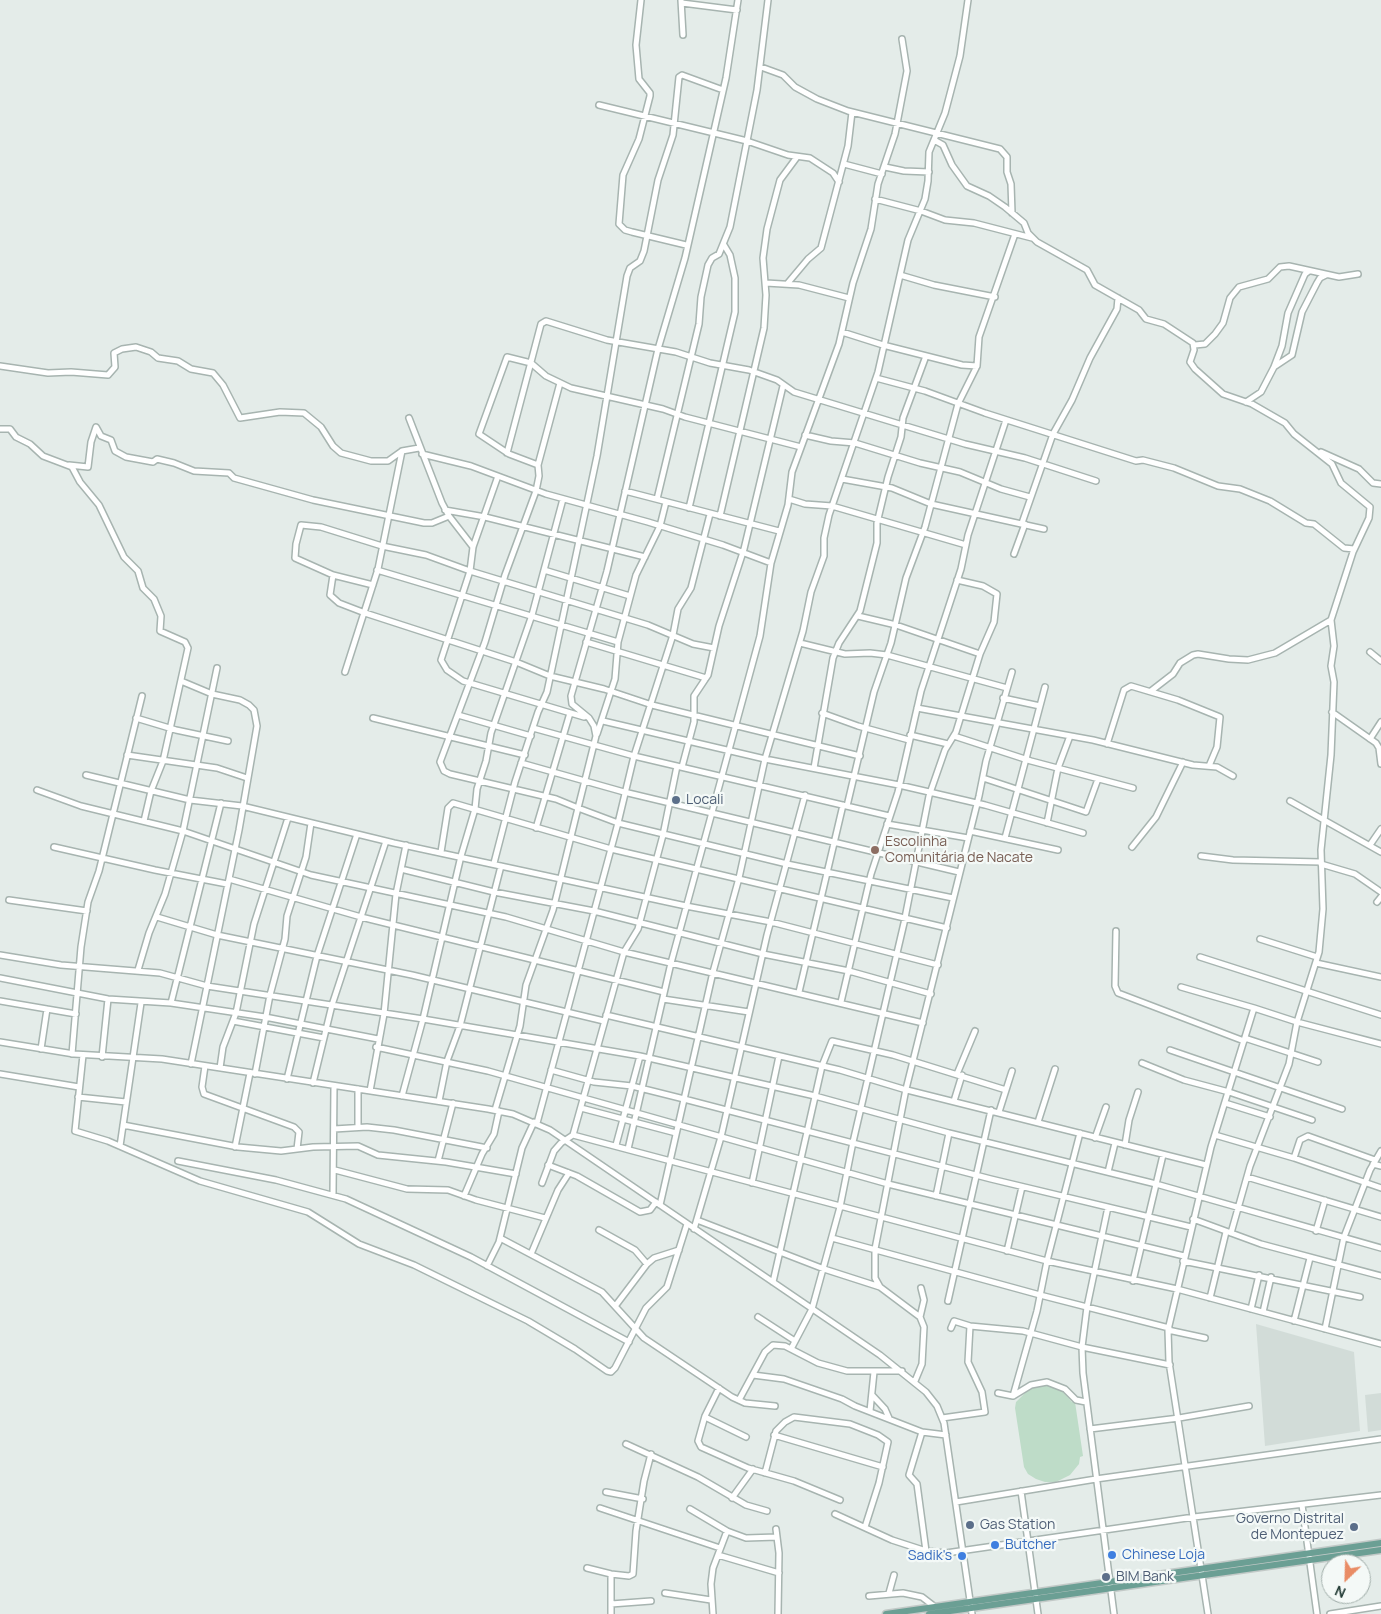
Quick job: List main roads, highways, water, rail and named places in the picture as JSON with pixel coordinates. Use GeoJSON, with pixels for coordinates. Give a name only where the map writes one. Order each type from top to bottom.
{"type":"FeatureCollection","features":[{"type":"Feature","properties":{"kind":"main road"},"geometry":{"type":"LineString","coordinates":[[1359,1550],[1381,1543]]}},
{"type":"Feature","properties":{"kind":"main road"},"geometry":{"type":"LineString","coordinates":[[886,1614],[971,1608],[1035,1596],[1248,1565],[1359,1550],[1381,1550]]}},
{"type":"Feature","properties":{"kind":"main road"},"geometry":{"type":"LineString","coordinates":[[929,1614],[934,1612]]}},
{"type":"Feature","properties":{"kind":"place","name":"Locali"},"geometry":{"type":"Point","coordinates":[676,800]}},
{"type":"Feature","properties":{"kind":"place","name":"Escolinha Comunitária de Nacate"},"geometry":{"type":"Point","coordinates":[875,850]}},
{"type":"Feature","properties":{"kind":"place","name":"Gas Station"},"geometry":{"type":"Point","coordinates":[970,1525]}},
{"type":"Feature","properties":{"kind":"place","name":"Governo Distrital de Montepuez"},"geometry":{"type":"Point","coordinates":[1354,1527]}},
{"type":"Feature","properties":{"kind":"place","name":"Butcher"},"geometry":{"type":"Point","coordinates":[995,1545]}},
{"type":"Feature","properties":{"kind":"place","name":"Chinese Loja"},"geometry":{"type":"Point","coordinates":[1112,1555]}},
{"type":"Feature","properties":{"kind":"place","name":"Sadik's"},"geometry":{"type":"Point","coordinates":[962,1556]}},
{"type":"Feature","properties":{"kind":"place","name":"BIM Bank"},"geometry":{"type":"Point","coordinates":[1106,1577]}}]}
